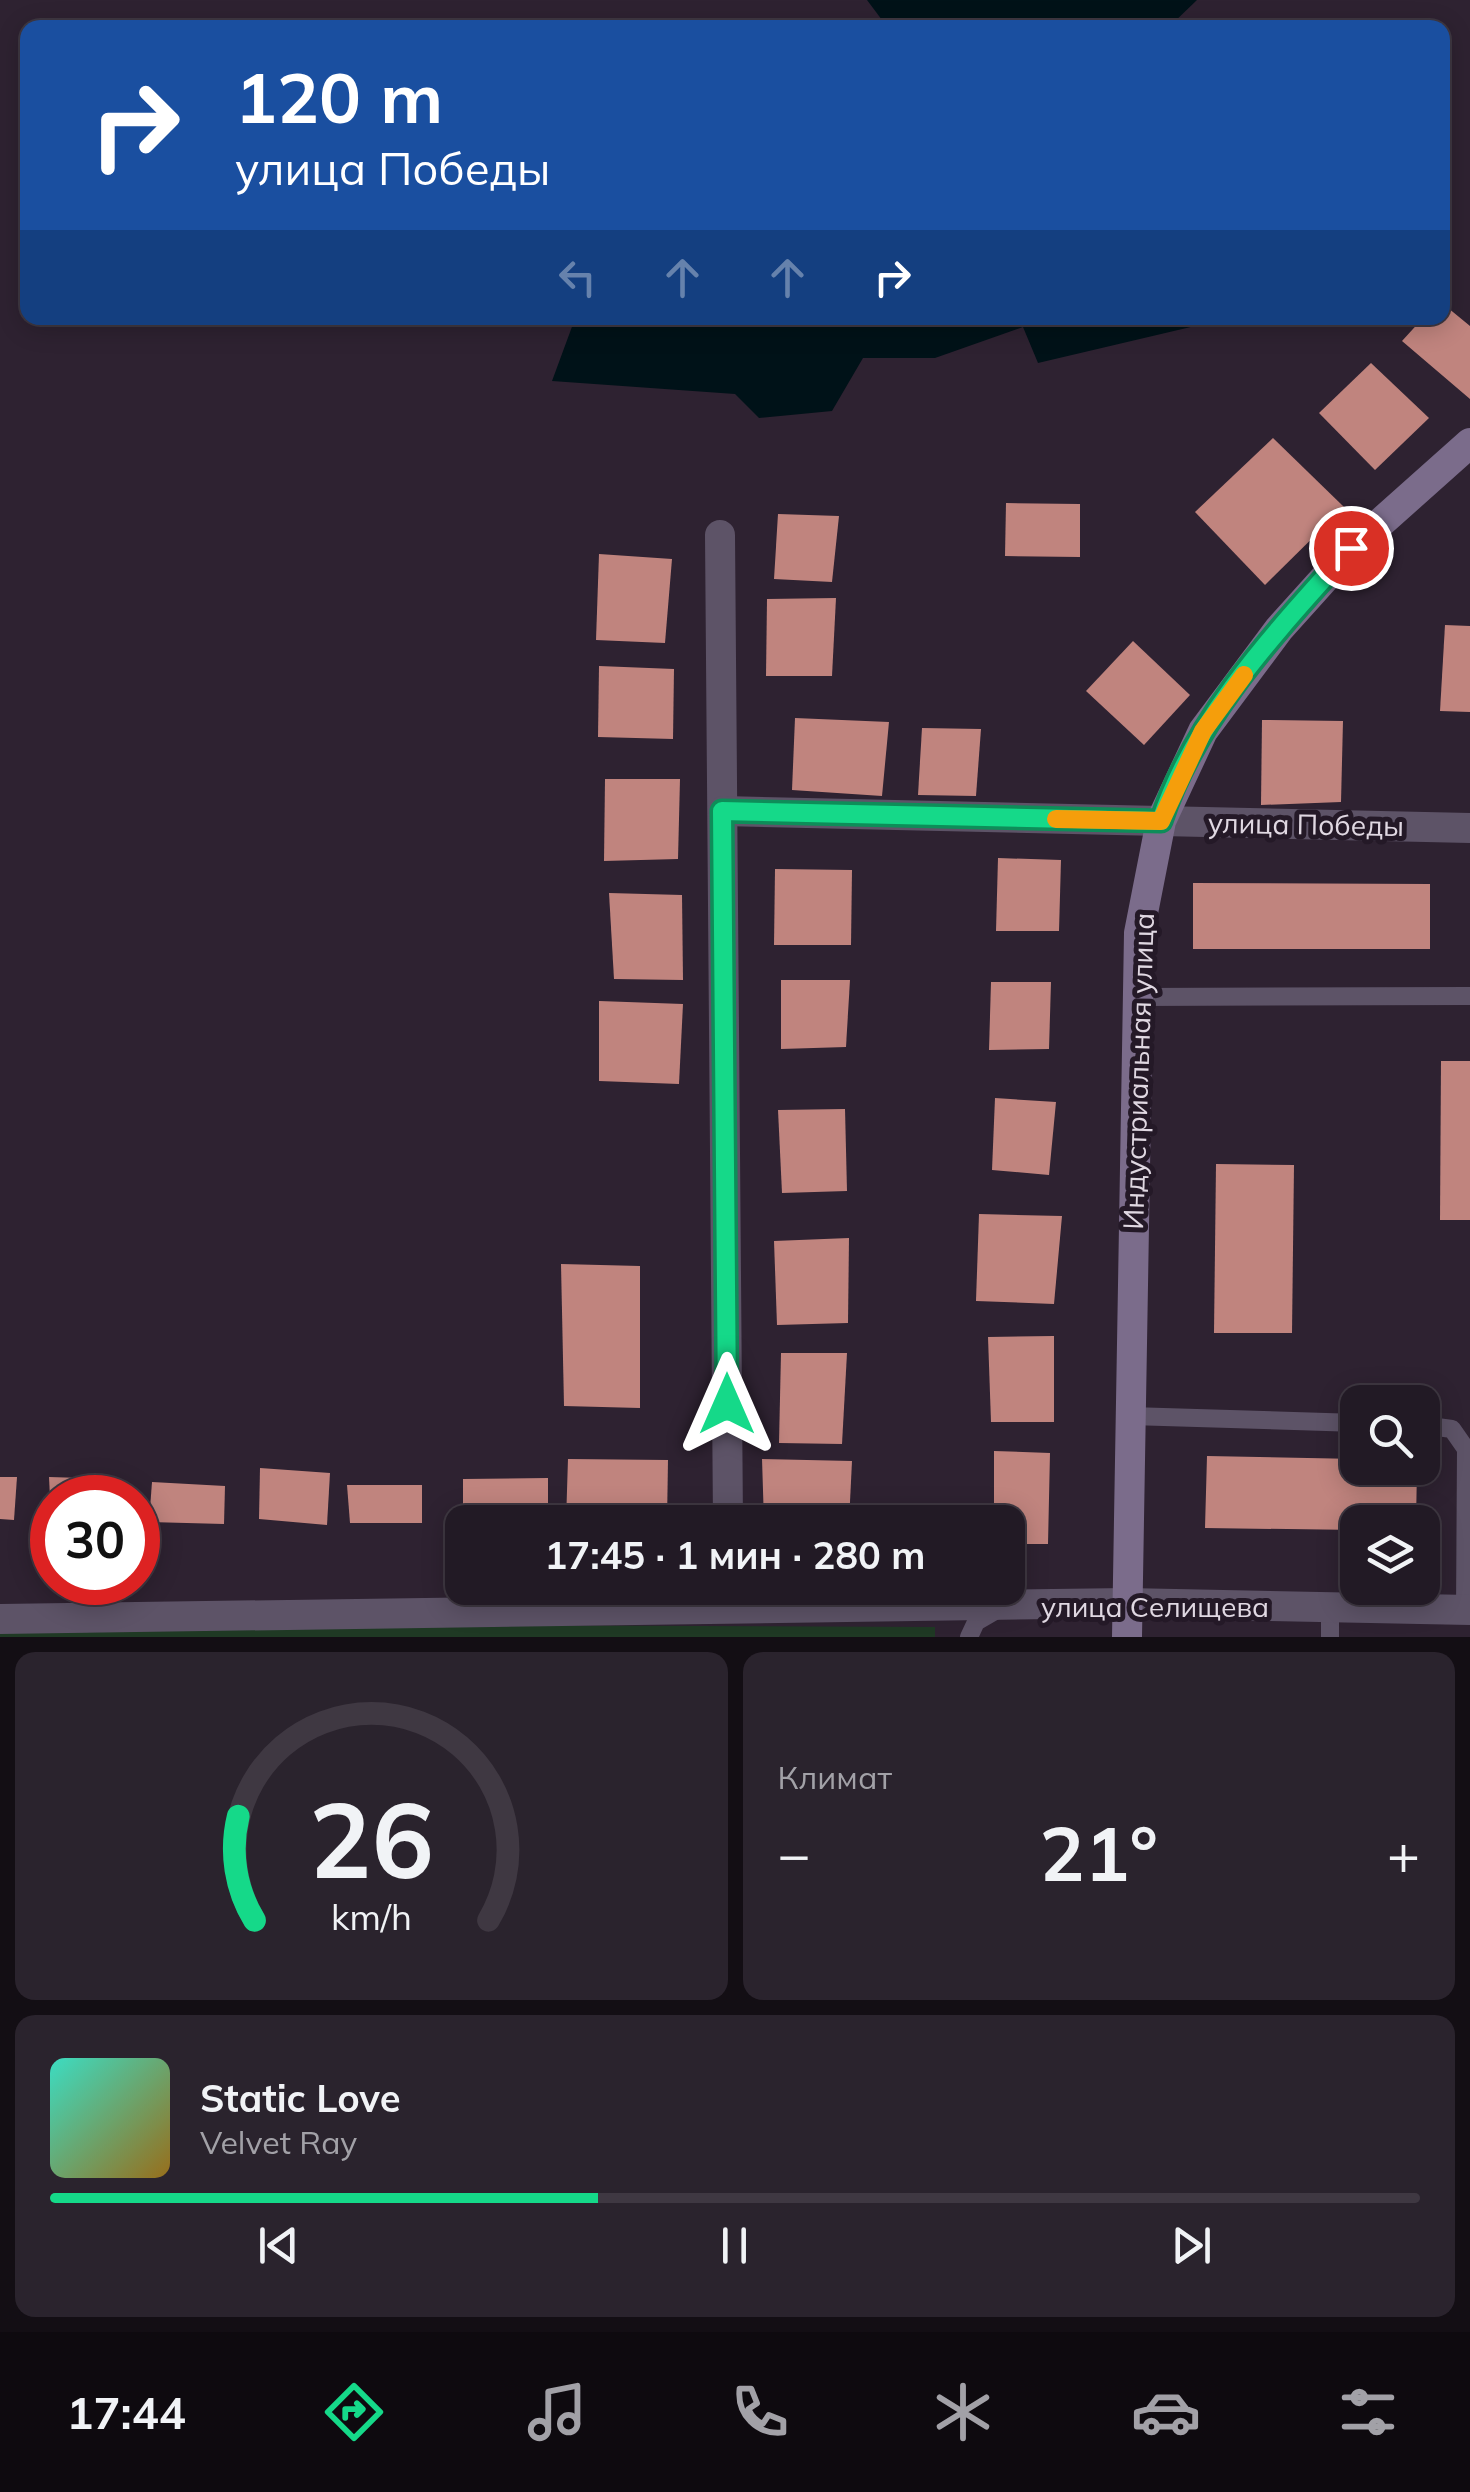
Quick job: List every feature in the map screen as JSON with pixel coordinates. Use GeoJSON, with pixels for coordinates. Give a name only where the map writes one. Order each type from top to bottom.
{"type":"FeatureCollection","features":[{"type":"Feature","properties":{"kind":"street","name":"Индустриальная улица"},"geometry":{"type":"LineString","coordinates":[[1126,1637],[1138,997],[1144,892],[1161,821],[1203,731],[1278,629],[1351,548],[1470,444]]}},
{"type":"Feature","properties":{"kind":"street"},"geometry":{"type":"LineString","coordinates":[[720,535],[728,1505]]}},
{"type":"Feature","properties":{"kind":"street","name":"улица Победы"},"geometry":{"type":"LineString","coordinates":[[722,811],[1470,828]]}},
{"type":"Feature","properties":{"kind":"street","name":"улица Селищева"},"geometry":{"type":"LineString","coordinates":[[975,1605],[1127,1603],[1330,1622],[1468,1610]]}},
{"type":"Feature","properties":{"kind":"street","name":"улица Селищева"},"geometry":{"type":"LineString","coordinates":[[0,1618],[473,1605]]}},
{"type":"Feature","properties":{"kind":"lane"},"geometry":{"type":"LineString","coordinates":[[1138,997],[1470,996]]}},
{"type":"Feature","properties":{"kind":"lane"},"geometry":{"type":"LineString","coordinates":[[1130,1416],[1340,1422]]}},
{"type":"Feature","properties":{"kind":"lane"},"geometry":{"type":"LineString","coordinates":[[1440,1427],[1452,1429],[1466,1448],[1468,1610]]}},
{"type":"Feature","properties":{"kind":"lane"},"geometry":{"type":"LineString","coordinates":[[969,1637],[985,1614],[1010,1606]]}},
{"type":"Feature","properties":{"kind":"green space"},"geometry":{"type":"Polygon","coordinates":[[[0,1623],[935,1627],[935,1637],[0,1637],[0,1623]]]}},
{"type":"Feature","properties":{"kind":"shaded area"},"geometry":{"type":"Polygon","coordinates":[[[867,0],[1197,0],[1176,20],[882,20],[867,0]]]}},
{"type":"Feature","properties":{"kind":"shaded area"},"geometry":{"type":"Polygon","coordinates":[[[573,325],[1199,325],[1038,363],[1023,327],[935,358],[863,358],[832,411],[759,418],[735,394],[552,381],[573,325]]]}},
{"type":"Feature","properties":{"kind":"building"},"geometry":{"type":"Polygon","coordinates":[[[1450,310],[1470,326],[1470,399],[1402,341],[1417,325],[1450,325],[1450,310]]]}},
{"type":"Feature","properties":{"kind":"building"},"geometry":{"type":"Polygon","coordinates":[[[1371,363],[1429,418],[1375,470],[1319,413],[1371,363]]]}},
{"type":"Feature","properties":{"kind":"building"},"geometry":{"type":"Polygon","coordinates":[[[1273,438],[1344,507],[1265,585],[1195,512],[1273,438]]]}},
{"type":"Feature","properties":{"kind":"building"},"geometry":{"type":"Polygon","coordinates":[[[1006,503],[1080,504],[1080,557],[1005,556],[1006,503]]]}},
{"type":"Feature","properties":{"kind":"building"},"geometry":{"type":"Polygon","coordinates":[[[778,514],[839,516],[832,582],[774,579],[778,514]]]}},
{"type":"Feature","properties":{"kind":"building"},"geometry":{"type":"Polygon","coordinates":[[[599,554],[672,559],[665,643],[596,640],[599,554]]]}},
{"type":"Feature","properties":{"kind":"building"},"geometry":{"type":"Polygon","coordinates":[[[836,598],[832,676],[766,676],[767,599],[836,598]]]}},
{"type":"Feature","properties":{"kind":"building"},"geometry":{"type":"Polygon","coordinates":[[[1445,625],[1470,626],[1470,712],[1440,711],[1445,625]]]}},
{"type":"Feature","properties":{"kind":"building"},"geometry":{"type":"Polygon","coordinates":[[[1133,641],[1190,695],[1144,745],[1086,691],[1133,641]]]}},
{"type":"Feature","properties":{"kind":"building"},"geometry":{"type":"Polygon","coordinates":[[[599,666],[674,669],[673,739],[598,737],[599,666]]]}},
{"type":"Feature","properties":{"kind":"building"},"geometry":{"type":"Polygon","coordinates":[[[795,718],[889,722],[882,796],[792,790],[795,718]]]}},
{"type":"Feature","properties":{"kind":"building"},"geometry":{"type":"Polygon","coordinates":[[[1262,720],[1343,721],[1341,802],[1261,805],[1262,720]]]}},
{"type":"Feature","properties":{"kind":"building"},"geometry":{"type":"Polygon","coordinates":[[[922,728],[981,729],[976,796],[918,795],[922,728]]]}},
{"type":"Feature","properties":{"kind":"building"},"geometry":{"type":"Polygon","coordinates":[[[605,779],[680,779],[678,859],[604,861],[605,779]]]}},
{"type":"Feature","properties":{"kind":"building"},"geometry":{"type":"Polygon","coordinates":[[[998,858],[1061,860],[1059,931],[996,931],[998,858]]]}},
{"type":"Feature","properties":{"kind":"building"},"geometry":{"type":"Polygon","coordinates":[[[775,869],[852,870],[851,945],[774,945],[775,869]]]}},
{"type":"Feature","properties":{"kind":"building"},"geometry":{"type":"Polygon","coordinates":[[[1193,883],[1430,884],[1430,949],[1193,949],[1193,883]]]}},
{"type":"Feature","properties":{"kind":"building"},"geometry":{"type":"Polygon","coordinates":[[[609,893],[682,895],[683,980],[614,979],[609,893]]]}},
{"type":"Feature","properties":{"kind":"building"},"geometry":{"type":"Polygon","coordinates":[[[781,980],[850,980],[846,1047],[781,1049],[781,980]]]}},
{"type":"Feature","properties":{"kind":"building"},"geometry":{"type":"Polygon","coordinates":[[[991,982],[1051,982],[1049,1049],[989,1050],[991,982]]]}},
{"type":"Feature","properties":{"kind":"building"},"geometry":{"type":"Polygon","coordinates":[[[599,1001],[683,1004],[679,1084],[599,1081],[599,1001]]]}},
{"type":"Feature","properties":{"kind":"building"},"geometry":{"type":"Polygon","coordinates":[[[1441,1061],[1470,1061],[1470,1220],[1440,1220],[1441,1061]]]}},
{"type":"Feature","properties":{"kind":"building"},"geometry":{"type":"Polygon","coordinates":[[[995,1098],[1056,1102],[1049,1175],[992,1170],[995,1098]]]}},
{"type":"Feature","properties":{"kind":"building"},"geometry":{"type":"Polygon","coordinates":[[[845,1109],[847,1191],[782,1193],[778,1110],[845,1109]]]}},
{"type":"Feature","properties":{"kind":"building"},"geometry":{"type":"Polygon","coordinates":[[[1216,1164],[1294,1165],[1292,1333],[1214,1333],[1216,1164]]]}},
{"type":"Feature","properties":{"kind":"building"},"geometry":{"type":"Polygon","coordinates":[[[979,1214],[1062,1216],[1054,1304],[976,1301],[979,1214]]]}},
{"type":"Feature","properties":{"kind":"building"},"geometry":{"type":"Polygon","coordinates":[[[849,1238],[848,1323],[777,1325],[774,1241],[849,1238]]]}},
{"type":"Feature","properties":{"kind":"building"},"geometry":{"type":"Polygon","coordinates":[[[561,1264],[640,1266],[640,1408],[564,1406],[561,1264]]]}},
{"type":"Feature","properties":{"kind":"building"},"geometry":{"type":"Polygon","coordinates":[[[1054,1336],[1054,1422],[991,1422],[988,1337],[1054,1336]]]}},
{"type":"Feature","properties":{"kind":"building"},"geometry":{"type":"Polygon","coordinates":[[[781,1353],[847,1353],[842,1444],[779,1443],[781,1353]]]}},
{"type":"Feature","properties":{"kind":"building"},"geometry":{"type":"Polygon","coordinates":[[[994,1451],[1050,1453],[1048,1544],[1025,1544],[1025,1505],[994,1505],[994,1451]]]}},
{"type":"Feature","properties":{"kind":"building"},"geometry":{"type":"Polygon","coordinates":[[[1207,1456],[1340,1459],[1340,1485],[1417,1485],[1416,1505],[1340,1505],[1340,1530],[1205,1528],[1207,1456]]]}},
{"type":"Feature","properties":{"kind":"building"},"geometry":{"type":"Polygon","coordinates":[[[568,1459],[668,1460],[667,1505],[567,1505],[568,1459]]]}},
{"type":"Feature","properties":{"kind":"building"},"geometry":{"type":"Polygon","coordinates":[[[762,1459],[852,1461],[850,1505],[763,1505],[762,1459]]]}},
{"type":"Feature","properties":{"kind":"building"},"geometry":{"type":"Polygon","coordinates":[[[260,1468],[330,1473],[327,1525],[259,1519],[260,1468]]]}},
{"type":"Feature","properties":{"kind":"building"},"geometry":{"type":"Polygon","coordinates":[[[0,1477],[17,1477],[14,1520],[0,1519],[0,1477]]]}},
{"type":"Feature","properties":{"kind":"building"},"geometry":{"type":"Polygon","coordinates":[[[548,1478],[548,1505],[463,1505],[463,1479],[548,1478]]]}},
{"type":"Feature","properties":{"kind":"building"},"geometry":{"type":"Polygon","coordinates":[[[160,1482],[225,1486],[224,1524],[160,1522],[160,1482]]]}},
{"type":"Feature","properties":{"kind":"building"},"geometry":{"type":"Polygon","coordinates":[[[347,1485],[422,1485],[422,1523],[350,1523],[347,1485]]]}},
{"type":"Feature","properties":{"kind":"slow traffic"},"geometry":{"type":"LineString","coordinates":[[1056,819],[1161,821],[1185,762],[1244,675]]}},
{"type":"Feature","properties":{"kind":"route"},"geometry":{"type":"LineString","coordinates":[[727,1404],[722,811],[1161,821],[1169,796],[1203,731],[1278,629],[1351,548]]}}]}
